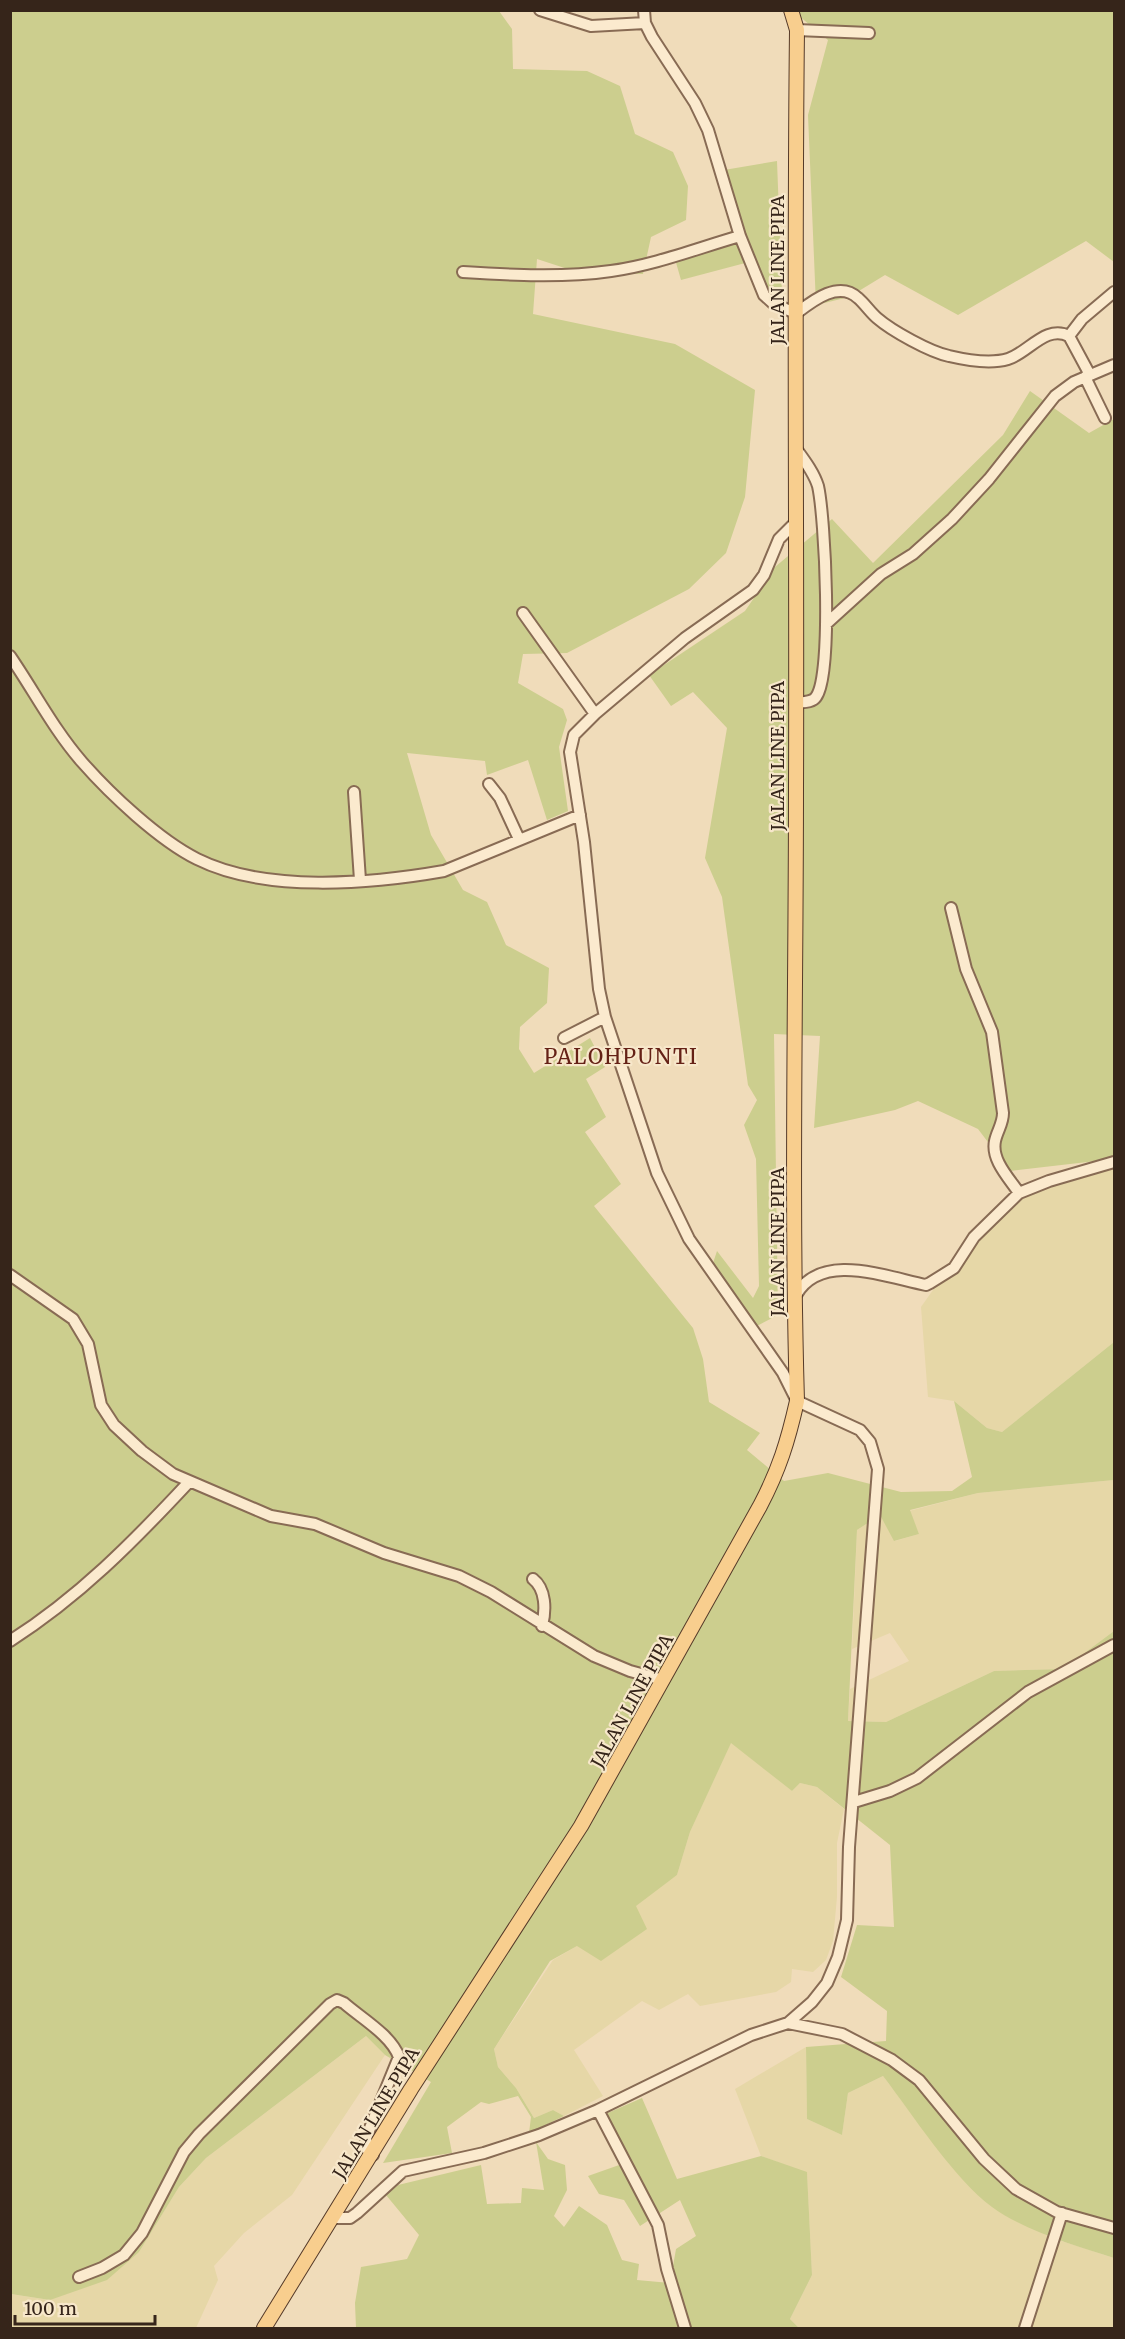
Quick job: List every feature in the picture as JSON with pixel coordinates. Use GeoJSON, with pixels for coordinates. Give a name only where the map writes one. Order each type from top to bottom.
{"type":"FeatureCollection","features":[{"type":"Feature","properties":{"kind":"main road","name":"JALAN LINE PIPA"},"geometry":{"type":"LineString","coordinates":[[264,2328],[373,2155],[411,2090],[581,1826],[777,1474],[787,1448],[797,1401],[794,1065],[797,450],[794,313],[797,30],[791,10]]}},
{"type":"Feature","properties":{"kind":"street"},"geometry":{"type":"LineString","coordinates":[[540,10],[591,26],[645,23]]}},
{"type":"Feature","properties":{"kind":"street"},"geometry":{"type":"LineString","coordinates":[[644,10],[645,23],[695,103],[708,130],[740,236],[764,295],[774,304],[794,313],[825,295],[842,290],[859,298],[883,323],[934,352],[977,360],[1011,358],[1051,333],[1068,336]]}},
{"type":"Feature","properties":{"kind":"street"},"geometry":{"type":"LineString","coordinates":[[797,30],[869,33]]}},
{"type":"Feature","properties":{"kind":"street"},"geometry":{"type":"LineString","coordinates":[[463,272],[533,276],[611,271],[669,258],[740,236]]}},
{"type":"Feature","properties":{"kind":"street"},"geometry":{"type":"LineString","coordinates":[[1068,336],[1082,319],[1114,292]]}},
{"type":"Feature","properties":{"kind":"street"},"geometry":{"type":"LineString","coordinates":[[1068,336],[1105,418]]}},
{"type":"Feature","properties":{"kind":"street"},"geometry":{"type":"LineString","coordinates":[[826,624],[881,574],[914,554],[939,533],[989,479],[1055,396],[1087,376],[1114,365]]}},
{"type":"Feature","properties":{"kind":"street"},"geometry":{"type":"LineString","coordinates":[[795,703],[812,701],[820,690],[826,653],[818,488],[816,478],[797,450]]}},
{"type":"Feature","properties":{"kind":"street"},"geometry":{"type":"LineString","coordinates":[[333,2218],[350,2218],[404,2171],[505,2147],[598,2110],[751,2035],[788,2023],[820,1993],[838,1957],[847,1920],[849,1847],[878,1469],[870,1442],[860,1431],[797,1401],[783,1373],[703,1261],[680,1224],[654,1163],[605,1017],[570,752],[574,735],[596,714],[685,638],[753,590],[764,575],[779,539],[795,523]]}},
{"type":"Feature","properties":{"kind":"street"},"geometry":{"type":"LineString","coordinates":[[523,614],[596,714]]}},
{"type":"Feature","properties":{"kind":"street"},"geometry":{"type":"LineString","coordinates":[[10,656],[81,761],[163,838],[198,860],[243,874],[281,880],[380,880],[444,871],[580,815]]}},
{"type":"Feature","properties":{"kind":"street"},"geometry":{"type":"LineString","coordinates":[[489,784],[501,798],[519,839]]}},
{"type":"Feature","properties":{"kind":"street"},"geometry":{"type":"LineString","coordinates":[[354,792],[360,880]]}},
{"type":"Feature","properties":{"kind":"street"},"geometry":{"type":"LineString","coordinates":[[951,908],[966,969],[992,1032],[1003,1113],[1003,1122],[995,1141],[996,1158],[1019,1193]]}},
{"type":"Feature","properties":{"kind":"street"},"geometry":{"type":"LineString","coordinates":[[564,1038],[605,1017]]}},
{"type":"Feature","properties":{"kind":"street"},"geometry":{"type":"LineString","coordinates":[[796,1295],[807,1280],[828,1270],[847,1270],[926,1285],[954,1268],[974,1238],[1019,1193],[1049,1181],[1114,1162]]}},
{"type":"Feature","properties":{"kind":"street"},"geometry":{"type":"LineString","coordinates":[[10,1275],[74,1319],[88,1344],[100,1405],[114,1425],[142,1451],[188,1483],[271,1516],[315,1524],[384,1553],[441,1569],[491,1592],[542,1626],[594,1656],[630,1671],[663,1680]]}},
{"type":"Feature","properties":{"kind":"street"},"geometry":{"type":"LineString","coordinates":[[10,1641],[89,1584],[150,1526],[188,1483]]}},
{"type":"Feature","properties":{"kind":"street"},"geometry":{"type":"LineString","coordinates":[[533,1579],[541,1585],[543,1593],[542,1626]]}},
{"type":"Feature","properties":{"kind":"street"},"geometry":{"type":"LineString","coordinates":[[854,1802],[890,1791],[917,1778],[1028,1692],[1114,1645]]}},
{"type":"Feature","properties":{"kind":"street"},"geometry":{"type":"LineString","coordinates":[[79,2277],[102,2268],[124,2255],[142,2233],[163,2197],[184,2152],[199,2134],[330,2004],[337,2000],[344,2003],[382,2035],[399,2057],[366,2138],[368,2151],[373,2155]]}},
{"type":"Feature","properties":{"kind":"street"},"geometry":{"type":"LineString","coordinates":[[788,2023],[842,2034],[906,2068],[933,2095],[984,2159],[1005,2180],[1029,2198],[1062,2213],[1114,2228]]}},
{"type":"Feature","properties":{"kind":"street"},"geometry":{"type":"LineString","coordinates":[[598,2110],[658,2225],[667,2269],[684,2328]]}},
{"type":"Feature","properties":{"kind":"street"},"geometry":{"type":"LineString","coordinates":[[1025,2328],[1062,2213]]}},
{"type":"Feature","properties":{"kind":"shaded area"},"geometry":{"type":"Polygon","coordinates":[[[1096,1161],[1114,1163],[1114,1342],[1002,1432],[987,1428],[954,1401],[928,1397],[921,1307],[952,1263],[1016,1198],[1096,1161]]]}},
{"type":"Feature","properties":{"kind":"shaded area"},"geometry":{"type":"Polygon","coordinates":[[[1114,1480],[1114,1631],[1063,1669],[994,1671],[886,1722],[848,1721],[850,1689],[909,1661],[890,1633],[852,1649],[857,1530],[880,1515],[895,1541],[919,1534],[909,1511],[978,1493],[1114,1480]]]}},
{"type":"Feature","properties":{"kind":"shaded area"},"geometry":{"type":"Polygon","coordinates":[[[731,1742],[792,1791],[800,1783],[817,1787],[844,1809],[837,1843],[837,1897],[833,1941],[826,1960],[813,1972],[792,1969],[791,1982],[776,1992],[700,2006],[688,1994],[659,2010],[642,2001],[574,2050],[603,2096],[564,2116],[553,2110],[534,2118],[516,2088],[498,2067],[494,2049],[553,1960],[577,1946],[677,1875],[690,1832],[731,1742]]]}},
{"type":"Feature","properties":{"kind":"shaded area"},"geometry":{"type":"Polygon","coordinates":[[[366,2036],[385,2055],[292,2195],[244,2233],[214,2266],[218,2280],[196,2328],[11,2328],[10,2294],[50,2300],[139,2252],[179,2187],[206,2158],[366,2036]]]}},
{"type":"Feature","properties":{"kind":"shaded area"},"geometry":{"type":"Polygon","coordinates":[[[806,2047],[807,2119],[842,2135],[848,2093],[883,2076],[950,2165],[1049,2237],[1114,2258],[1114,2328],[799,2328],[790,2319],[812,2275],[807,2173],[761,2156],[735,2089],[806,2047]]]}},
{"type":"Feature","properties":{"kind":"green space"},"geometry":{"type":"Polygon","coordinates":[[[10,11],[499,11],[512,29],[513,69],[587,71],[620,86],[635,134],[673,152],[688,186],[686,220],[651,237],[643,274],[580,273],[537,259],[533,314],[675,344],[755,390],[745,497],[726,553],[689,589],[567,653],[523,654],[518,683],[563,709],[567,720],[559,747],[568,811],[547,820],[528,760],[487,775],[485,761],[407,753],[431,835],[463,890],[487,902],[506,945],[549,968],[547,1003],[520,1027],[519,1049],[534,1073],[590,1038],[605,1067],[586,1079],[606,1117],[585,1132],[621,1184],[594,1206],[693,1328],[703,1359],[709,1402],[760,1433],[747,1450],[784,1481],[828,1473],[901,1492],[952,1491],[972,1477],[954,1401],[987,1428],[1002,1432],[1114,1342],[1114,1480],[978,1493],[910,1510],[919,1534],[894,1541],[880,1515],[857,1530],[848,1721],[886,1722],[994,1671],[1063,1669],[1114,1631],[1114,2258],[1035,2231],[992,2207],[977,2195],[948,2163],[883,2076],[848,2093],[842,2135],[807,2119],[806,2047],[886,2041],[887,2011],[841,1977],[857,1925],[894,1927],[890,1845],[817,1787],[800,1783],[792,1791],[731,1743],[690,1832],[677,1875],[636,1906],[647,1929],[601,1961],[577,1946],[550,1961],[494,2049],[498,2067],[516,2088],[534,2118],[553,2110],[564,2116],[529,2133],[531,2117],[518,2096],[489,2104],[481,2102],[447,2127],[452,2153],[383,2163],[431,2082],[385,2055],[366,2036],[206,2158],[179,2187],[139,2252],[107,2280],[50,2300],[11,2294],[10,11]]]}},
{"type":"Feature","properties":{"kind":"green space"},"geometry":{"type":"Polygon","coordinates":[[[793,11],[1114,11],[1114,262],[1086,241],[958,315],[885,275],[849,297],[816,305],[808,115],[828,40],[793,11]]]}},
{"type":"Feature","properties":{"kind":"green space"},"geometry":{"type":"Polygon","coordinates":[[[777,161],[782,293],[763,294],[749,262],[681,280],[673,252],[735,230],[724,170],[777,161]]]}},
{"type":"Feature","properties":{"kind":"green space"},"geometry":{"type":"Polygon","coordinates":[[[1030,391],[1089,433],[1114,419],[1114,1163],[1096,1161],[1010,1171],[978,1129],[918,1101],[895,1110],[814,1128],[820,1036],[774,1034],[778,1315],[755,1327],[713,1263],[717,1251],[753,1298],[759,1286],[756,1159],[744,1125],[757,1100],[748,1085],[722,897],[705,858],[727,728],[693,692],[671,706],[649,675],[745,611],[775,567],[832,519],[873,563],[1003,435],[1030,391]]]}},
{"type":"Feature","properties":{"kind":"green space"},"geometry":{"type":"Polygon","coordinates":[[[642,2098],[677,2179],[761,2156],[807,2172],[812,2275],[790,2319],[799,2328],[356,2328],[355,2303],[361,2267],[407,2259],[419,2235],[386,2195],[398,2185],[481,2165],[487,2204],[521,2203],[522,2188],[544,2190],[536,2142],[548,2159],[565,2165],[567,2190],[554,2216],[564,2227],[579,2206],[607,2225],[622,2260],[639,2264],[637,2280],[670,2283],[676,2249],[696,2236],[680,2200],[640,2226],[624,2200],[599,2194],[588,2176],[622,2164],[601,2116],[642,2098]]]}},
{"type":"Feature","properties":{"kind":"district","name":"PALOHPUNTI"},"geometry":{"type":"Point","coordinates":[621,1056]}}]}
